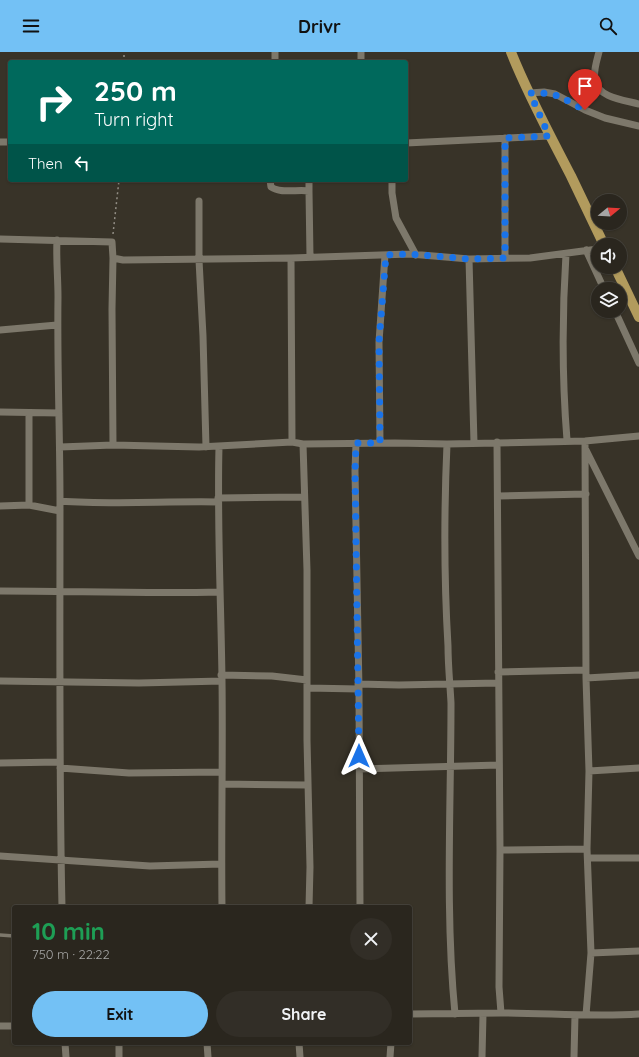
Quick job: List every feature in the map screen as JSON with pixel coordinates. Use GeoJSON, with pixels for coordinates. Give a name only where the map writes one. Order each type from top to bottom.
{"type":"FeatureCollection","features":[{"type":"Feature","properties":{"kind":"main road"},"geometry":{"type":"LineString","coordinates":[[511,52],[549,136],[571,176],[601,238]]}},
{"type":"Feature","properties":{"kind":"main road"},"geometry":{"type":"LineString","coordinates":[[618,274],[639,317]]}},
{"type":"Feature","properties":{"kind":"street"},"geometry":{"type":"LineString","coordinates":[[599,52],[594,79],[597,87],[606,94],[639,104]]}},
{"type":"Feature","properties":{"kind":"street"},"geometry":{"type":"LineString","coordinates":[[530,93],[544,92],[555,94],[585,110],[605,118],[639,126]]}},
{"type":"Feature","properties":{"kind":"street"},"geometry":{"type":"LineString","coordinates":[[408,143],[549,136]]}},
{"type":"Feature","properties":{"kind":"street"},"geometry":{"type":"LineString","coordinates":[[505,138],[505,258]]}},
{"type":"Feature","properties":{"kind":"street"},"geometry":{"type":"LineString","coordinates":[[271,182],[272,187],[278,190],[309,191]]}},
{"type":"Feature","properties":{"kind":"street"},"geometry":{"type":"LineString","coordinates":[[309,182],[310,257]]}},
{"type":"Feature","properties":{"kind":"street"},"geometry":{"type":"LineString","coordinates":[[392,182],[392,193],[396,218],[416,255]]}},
{"type":"Feature","properties":{"kind":"street"},"geometry":{"type":"LineString","coordinates":[[199,201],[199,260],[206,447]]}},
{"type":"Feature","properties":{"kind":"street"},"geometry":{"type":"LineString","coordinates":[[0,239],[112,242],[113,444]]}},
{"type":"Feature","properties":{"kind":"street"},"geometry":{"type":"LineString","coordinates":[[57,240],[57,325],[60,447],[60,765],[62,905]]}},
{"type":"Feature","properties":{"kind":"street"},"geometry":{"type":"LineString","coordinates":[[586,250],[601,282]]}},
{"type":"Feature","properties":{"kind":"street"},"geometry":{"type":"LineString","coordinates":[[113,258],[123,260],[199,260],[386,255],[416,255],[469,259],[530,258],[591,250]]}},
{"type":"Feature","properties":{"kind":"street"},"geometry":{"type":"LineString","coordinates":[[566,254],[564,290],[564,364],[567,440]]}},
{"type":"Feature","properties":{"kind":"street"},"geometry":{"type":"LineString","coordinates":[[380,443],[379,342],[386,255]]}},
{"type":"Feature","properties":{"kind":"street"},"geometry":{"type":"LineString","coordinates":[[290,258],[292,442]]}},
{"type":"Feature","properties":{"kind":"street"},"geometry":{"type":"LineString","coordinates":[[469,259],[474,443]]}},
{"type":"Feature","properties":{"kind":"street"},"geometry":{"type":"LineString","coordinates":[[618,318],[639,363]]}},
{"type":"Feature","properties":{"kind":"street"},"geometry":{"type":"LineString","coordinates":[[0,330],[57,325]]}},
{"type":"Feature","properties":{"kind":"street"},"geometry":{"type":"LineString","coordinates":[[0,412],[59,414]]}},
{"type":"Feature","properties":{"kind":"street"},"geometry":{"type":"LineString","coordinates":[[29,505],[30,413]]}},
{"type":"Feature","properties":{"kind":"street"},"geometry":{"type":"LineString","coordinates":[[60,447],[113,444],[219,447],[292,442],[303,444],[447,444],[567,440],[585,444],[639,436]]}},
{"type":"Feature","properties":{"kind":"street"},"geometry":{"type":"LineString","coordinates":[[497,442],[500,850],[499,980],[501,1014]]}},
{"type":"Feature","properties":{"kind":"street"},"geometry":{"type":"LineString","coordinates":[[356,443],[355,471],[360,905]]}},
{"type":"Feature","properties":{"kind":"street"},"geometry":{"type":"LineString","coordinates":[[303,444],[307,570],[307,785],[310,866],[309,905]]}},
{"type":"Feature","properties":{"kind":"street"},"geometry":{"type":"LineString","coordinates":[[447,444],[446,588],[450,684],[451,766],[449,888],[455,1014]]}},
{"type":"Feature","properties":{"kind":"street"},"geometry":{"type":"LineString","coordinates":[[585,444],[586,674],[589,771],[587,849],[591,954],[586,1015]]}},
{"type":"Feature","properties":{"kind":"street"},"geometry":{"type":"LineString","coordinates":[[585,444],[639,556]]}},
{"type":"Feature","properties":{"kind":"street"},"geometry":{"type":"LineString","coordinates":[[219,447],[218,500],[222,678],[222,905]]}},
{"type":"Feature","properties":{"kind":"street"},"geometry":{"type":"LineString","coordinates":[[498,496],[586,494]]}},
{"type":"Feature","properties":{"kind":"street"},"geometry":{"type":"LineString","coordinates":[[60,501],[174,501],[304,497]]}},
{"type":"Feature","properties":{"kind":"street"},"geometry":{"type":"LineString","coordinates":[[0,506],[29,505],[60,511]]}},
{"type":"Feature","properties":{"kind":"street"},"geometry":{"type":"LineString","coordinates":[[0,591],[167,593],[220,592]]}},
{"type":"Feature","properties":{"kind":"street"},"geometry":{"type":"LineString","coordinates":[[498,672],[639,675]]}},
{"type":"Feature","properties":{"kind":"street"},"geometry":{"type":"LineString","coordinates":[[0,681],[139,683],[272,676],[307,680]]}},
{"type":"Feature","properties":{"kind":"street"},"geometry":{"type":"LineString","coordinates":[[307,688],[498,683]]}},
{"type":"Feature","properties":{"kind":"street"},"geometry":{"type":"LineString","coordinates":[[0,763],[60,765],[129,773],[222,772]]}},
{"type":"Feature","properties":{"kind":"street"},"geometry":{"type":"LineString","coordinates":[[359,769],[499,765]]}},
{"type":"Feature","properties":{"kind":"street"},"geometry":{"type":"LineString","coordinates":[[589,771],[639,768]]}},
{"type":"Feature","properties":{"kind":"street"},"geometry":{"type":"LineString","coordinates":[[222,784],[307,785]]}},
{"type":"Feature","properties":{"kind":"street"},"geometry":{"type":"LineString","coordinates":[[500,850],[587,849]]}},
{"type":"Feature","properties":{"kind":"street"},"geometry":{"type":"LineString","coordinates":[[0,856],[150,866],[221,864]]}},
{"type":"Feature","properties":{"kind":"street"},"geometry":{"type":"LineString","coordinates":[[588,858],[639,858]]}},
{"type":"Feature","properties":{"kind":"street"},"geometry":{"type":"LineString","coordinates":[[591,954],[639,952]]}},
{"type":"Feature","properties":{"kind":"street"},"geometry":{"type":"LineString","coordinates":[[412,1014],[639,1014]]}},
{"type":"Feature","properties":{"kind":"street"},"geometry":{"type":"LineString","coordinates":[[482,1057],[483,1014]]}},
{"type":"Feature","properties":{"kind":"street"},"geometry":{"type":"LineString","coordinates":[[574,1057],[575,1015]]}},
{"type":"Feature","properties":{"kind":"street"},"geometry":{"type":"LineString","coordinates":[[0,1026],[12,1026]]}},
{"type":"Feature","properties":{"kind":"street"},"geometry":{"type":"LineString","coordinates":[[66,1045],[66,1057]]}},
{"type":"Feature","properties":{"kind":"street"},"geometry":{"type":"LineString","coordinates":[[119,1045],[119,1057]]}},
{"type":"Feature","properties":{"kind":"street"},"geometry":{"type":"LineString","coordinates":[[208,1045],[208,1057]]}},
{"type":"Feature","properties":{"kind":"street"},"geometry":{"type":"LineString","coordinates":[[299,1045],[300,1057]]}},
{"type":"Feature","properties":{"kind":"street"},"geometry":{"type":"LineString","coordinates":[[390,1057],[391,1045]]}},
{"type":"Feature","properties":{"kind":"lane"},"geometry":{"type":"LineString","coordinates":[[0,935],[12,936]]}},
{"type":"Feature","properties":{"kind":"path"},"geometry":{"type":"LineString","coordinates":[[112,242],[119,182]]}},
{"type":"Feature","properties":{"kind":"route"},"geometry":{"type":"LineString","coordinates":[[359,756],[356,580],[356,443],[380,443],[379,342],[386,255],[410,254],[469,259],[505,258],[505,138],[549,136],[530,93],[544,92],[555,94],[585,110]]}}]}
